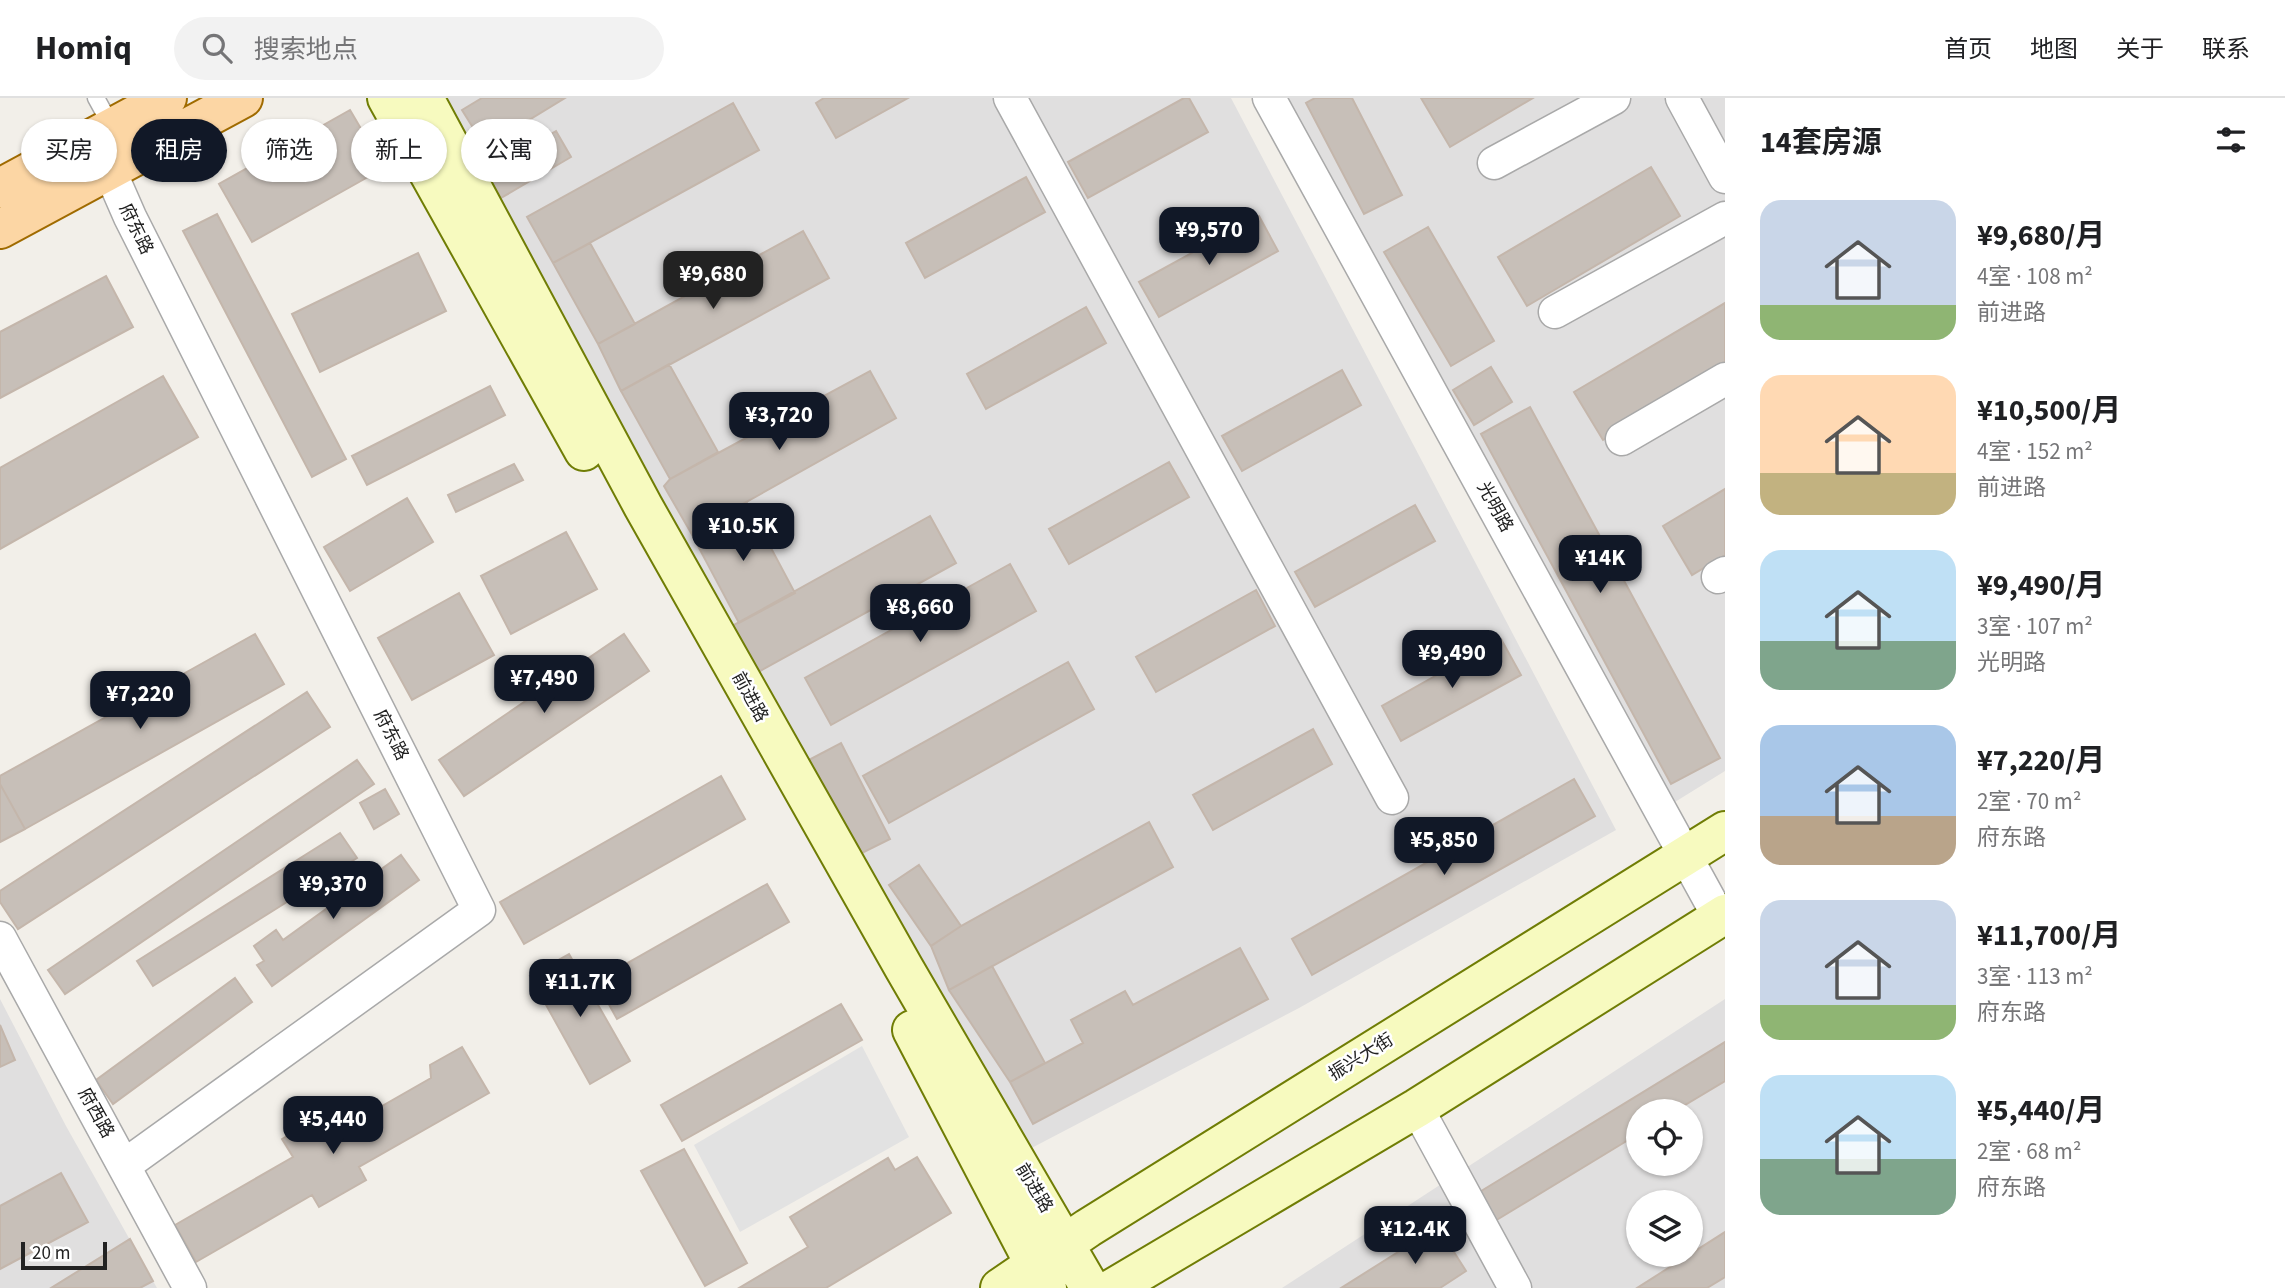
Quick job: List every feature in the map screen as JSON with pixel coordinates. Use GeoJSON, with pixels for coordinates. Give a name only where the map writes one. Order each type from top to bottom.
{"type":"FeatureCollection","features":[{"type":"Feature","properties":{"kind":"main road"},"geometry":{"type":"LineString","coordinates":[[0,188],[104,112],[167,98]]}},
{"type":"Feature","properties":{"kind":"main road"},"geometry":{"type":"LineString","coordinates":[[117,165],[243,98]]}},
{"type":"Feature","properties":{"kind":"main road"},"geometry":{"type":"LineString","coordinates":[[0,229],[85,182]]}},
{"type":"Feature","properties":{"kind":"street","name":"前进路"},"geometry":{"type":"LineString","coordinates":[[387,98],[592,467],[1049,1265],[1090,1288]]}},
{"type":"Feature","properties":{"kind":"street","name":"前进路"},"geometry":{"type":"LineString","coordinates":[[424,98],[650,518],[904,968],[1049,1265]]}},
{"type":"Feature","properties":{"kind":"street"},"geometry":{"type":"LineString","coordinates":[[1010,98],[1392,798]]}},
{"type":"Feature","properties":{"kind":"street","name":"光明路"},"geometry":{"type":"LineString","coordinates":[[1269,98],[1685,854],[1722,916]]}},
{"type":"Feature","properties":{"kind":"street"},"geometry":{"type":"LineString","coordinates":[[1494,163],[1614,98]]}},
{"type":"Feature","properties":{"kind":"street"},"geometry":{"type":"LineString","coordinates":[[1682,98],[1725,177]]}},
{"type":"Feature","properties":{"kind":"street","name":"府东路"},"geometry":{"type":"LineString","coordinates":[[115,182],[479,910],[125,1165]]}},
{"type":"Feature","properties":{"kind":"street"},"geometry":{"type":"LineString","coordinates":[[1555,312],[1725,218]]}},
{"type":"Feature","properties":{"kind":"street"},"geometry":{"type":"LineString","coordinates":[[1622,439],[1725,379]]}},
{"type":"Feature","properties":{"kind":"street","name":"振兴大街"},"geometry":{"type":"LineString","coordinates":[[1000,1288],[1049,1265],[1685,854],[1725,831]]}},
{"type":"Feature","properties":{"kind":"street"},"geometry":{"type":"LineString","coordinates":[[1113,1288],[1417,1108],[1722,916]]}},
{"type":"Feature","properties":{"kind":"street","name":"府西路"},"geometry":{"type":"LineString","coordinates":[[0,938],[190,1288]]}},
{"type":"Feature","properties":{"kind":"street"},"geometry":{"type":"LineString","coordinates":[[1417,1108],[1515,1288]]}},
{"type":"Feature","properties":{"kind":"shaded area"},"geometry":{"type":"Polygon","coordinates":[[[446,98],[1231,98],[1616,830],[1299,1008],[1022,1153],[805,762],[491,182],[557,182],[557,119],[461,119],[461,126],[446,98]]]}},
{"type":"Feature","properties":{"kind":"shaded area"},"geometry":{"type":"Polygon","coordinates":[[[1269,98],[1725,98],[1725,771],[1662,810],[1269,98]]]}},
{"type":"Feature","properties":{"kind":"shaded area"},"geometry":{"type":"Polygon","coordinates":[[[0,999],[66,1126],[157,1288],[0,1288],[0,999]]]}},
{"type":"Feature","properties":{"kind":"shaded area"},"geometry":{"type":"Polygon","coordinates":[[[1725,999],[1725,1288],[1282,1288],[1725,999]]]}},
{"type":"Feature","properties":{"kind":"shaded area"},"geometry":{"type":"Polygon","coordinates":[[[862,1046],[909,1137],[740,1232],[694,1145],[862,1046]]]}},
{"type":"Feature","properties":{"kind":"building"},"geometry":{"type":"Polygon","coordinates":[[[482,98],[565,98],[531,119],[468,119],[462,110],[482,98]]]}},
{"type":"Feature","properties":{"kind":"building"},"geometry":{"type":"Polygon","coordinates":[[[824,98],[908,98],[836,138],[816,103],[824,98]]]}},
{"type":"Feature","properties":{"kind":"building"},"geometry":{"type":"Polygon","coordinates":[[[1184,98],[1189,98],[1208,132],[1088,198],[1068,162],[1184,98]]]}},
{"type":"Feature","properties":{"kind":"building"},"geometry":{"type":"Polygon","coordinates":[[[1315,98],[1352,98],[1402,195],[1364,214],[1306,103],[1315,98]]]}},
{"type":"Feature","properties":{"kind":"building"},"geometry":{"type":"Polygon","coordinates":[[[1421,98],[1533,98],[1450,147],[1421,98]]]}},
{"type":"Feature","properties":{"kind":"building"},"geometry":{"type":"Polygon","coordinates":[[[733,103],[759,150],[553,263],[527,217],[733,103]]]}},
{"type":"Feature","properties":{"kind":"building"},"geometry":{"type":"Polygon","coordinates":[[[350,110],[355,119],[351,119],[351,182],[359,182],[252,242],[219,184],[227,182],[241,172],[241,182],[337,182],[337,119],[334,119],[350,110]]]}},
{"type":"Feature","properties":{"kind":"building"},"geometry":{"type":"Polygon","coordinates":[[[557,133],[571,157],[557,165],[557,133]]]}},
{"type":"Feature","properties":{"kind":"building"},"geometry":{"type":"Polygon","coordinates":[[[1651,167],[1680,216],[1527,306],[1498,257],[1651,167]]]}},
{"type":"Feature","properties":{"kind":"building"},"geometry":{"type":"Polygon","coordinates":[[[1026,177],[1045,212],[925,278],[906,243],[1026,177]]]}},
{"type":"Feature","properties":{"kind":"building"},"geometry":{"type":"Polygon","coordinates":[[[491,182],[528,182],[501,198],[491,182]]]}},
{"type":"Feature","properties":{"kind":"building"},"geometry":{"type":"Polygon","coordinates":[[[217,214],[346,459],[312,477],[183,231],[217,214]]]}},
{"type":"Feature","properties":{"kind":"building"},"geometry":{"type":"Polygon","coordinates":[[[1259,216],[1278,251],[1159,317],[1139,282],[1259,216]]]}},
{"type":"Feature","properties":{"kind":"building"},"geometry":{"type":"Polygon","coordinates":[[[1428,227],[1494,341],[1451,366],[1384,252],[1428,227]]]}},
{"type":"Feature","properties":{"kind":"building"},"geometry":{"type":"Polygon","coordinates":[[[803,231],[829,278],[621,391],[598,344],[803,231]]]}},
{"type":"Feature","properties":{"kind":"building"},"geometry":{"type":"Polygon","coordinates":[[[590,243],[635,324],[598,344],[553,263],[590,243]]]}},
{"type":"Feature","properties":{"kind":"building"},"geometry":{"type":"Polygon","coordinates":[[[418,253],[446,311],[320,372],[292,314],[418,253]]]}},
{"type":"Feature","properties":{"kind":"building"},"geometry":{"type":"Polygon","coordinates":[[[106,276],[133,327],[0,398],[0,332],[106,276]]]}},
{"type":"Feature","properties":{"kind":"building"},"geometry":{"type":"Polygon","coordinates":[[[1725,303],[1725,368],[1603,440],[1574,392],[1725,303]]]}},
{"type":"Feature","properties":{"kind":"building"},"geometry":{"type":"Polygon","coordinates":[[[1086,307],[1106,343],[986,409],[967,374],[1086,307]]]}},
{"type":"Feature","properties":{"kind":"building"},"geometry":{"type":"Polygon","coordinates":[[[669,364],[718,452],[670,479],[621,391],[669,364]]]}},
{"type":"Feature","properties":{"kind":"building"},"geometry":{"type":"Polygon","coordinates":[[[1491,367],[1512,402],[1474,425],[1453,390],[1491,367]]]}},
{"type":"Feature","properties":{"kind":"building"},"geometry":{"type":"Polygon","coordinates":[[[1342,370],[1361,405],[1242,471],[1222,436],[1342,370]]]}},
{"type":"Feature","properties":{"kind":"building"},"geometry":{"type":"Polygon","coordinates":[[[870,371],[896,418],[691,533],[664,486],[670,479],[870,371]]]}},
{"type":"Feature","properties":{"kind":"building"},"geometry":{"type":"Polygon","coordinates":[[[163,376],[198,437],[0,549],[0,468],[163,376]]]}},
{"type":"Feature","properties":{"kind":"building"},"geometry":{"type":"Polygon","coordinates":[[[490,386],[505,415],[367,485],[352,456],[490,386]]]}},
{"type":"Feature","properties":{"kind":"building"},"geometry":{"type":"Polygon","coordinates":[[[1530,407],[1720,758],[1671,784],[1481,434],[1530,407]]]}},
{"type":"Feature","properties":{"kind":"building"},"geometry":{"type":"Polygon","coordinates":[[[1169,462],[1189,497],[1069,564],[1049,529],[1169,462]]]}},
{"type":"Feature","properties":{"kind":"building"},"geometry":{"type":"Polygon","coordinates":[[[514,464],[523,480],[456,512],[448,495],[514,464]]]}},
{"type":"Feature","properties":{"kind":"building"},"geometry":{"type":"Polygon","coordinates":[[[1725,489],[1725,555],[1692,575],[1663,526],[1725,489]]]}},
{"type":"Feature","properties":{"kind":"building"},"geometry":{"type":"Polygon","coordinates":[[[407,498],[433,542],[350,591],[324,547],[407,498]]]}},
{"type":"Feature","properties":{"kind":"building"},"geometry":{"type":"Polygon","coordinates":[[[747,503],[795,593],[739,623],[691,533],[747,503]]]}},
{"type":"Feature","properties":{"kind":"building"},"geometry":{"type":"Polygon","coordinates":[[[1415,505],[1435,541],[1315,607],[1295,572],[1415,505]]]}},
{"type":"Feature","properties":{"kind":"building"},"geometry":{"type":"Polygon","coordinates":[[[930,516],[956,563],[751,676],[725,630],[930,516]]]}},
{"type":"Feature","properties":{"kind":"building"},"geometry":{"type":"Polygon","coordinates":[[[566,532],[597,589],[511,634],[481,576],[566,532]]]}},
{"type":"Feature","properties":{"kind":"building"},"geometry":{"type":"Polygon","coordinates":[[[1010,564],[1036,611],[831,725],[805,678],[1010,564]]]}},
{"type":"Feature","properties":{"kind":"building"},"geometry":{"type":"Polygon","coordinates":[[[1256,590],[1275,626],[1156,692],[1136,657],[1256,590]]]}},
{"type":"Feature","properties":{"kind":"building"},"geometry":{"type":"Polygon","coordinates":[[[459,593],[494,655],[412,700],[378,638],[459,593]]]}},
{"type":"Feature","properties":{"kind":"building"},"geometry":{"type":"Polygon","coordinates":[[[255,634],[284,684],[25,829],[0,784],[0,776],[255,634]]]}},
{"type":"Feature","properties":{"kind":"building"},"geometry":{"type":"Polygon","coordinates":[[[624,634],[649,671],[464,796],[439,760],[624,634]]]}},
{"type":"Feature","properties":{"kind":"building"},"geometry":{"type":"Polygon","coordinates":[[[1501,639],[1521,675],[1401,741],[1382,706],[1501,639]]]}},
{"type":"Feature","properties":{"kind":"building"},"geometry":{"type":"Polygon","coordinates":[[[1068,662],[1094,709],[889,823],[863,776],[1068,662]]]}},
{"type":"Feature","properties":{"kind":"building"},"geometry":{"type":"Polygon","coordinates":[[[307,692],[330,727],[18,929],[0,902],[0,891],[307,692]]]}},
{"type":"Feature","properties":{"kind":"building"},"geometry":{"type":"Polygon","coordinates":[[[1313,729],[1332,764],[1213,830],[1193,795],[1313,729]]]}},
{"type":"Feature","properties":{"kind":"building"},"geometry":{"type":"Polygon","coordinates":[[[841,743],[890,839],[854,857],[805,762],[841,743]]]}},
{"type":"Feature","properties":{"kind":"building"},"geometry":{"type":"Polygon","coordinates":[[[357,760],[374,784],[65,994],[48,970],[357,760]]]}},
{"type":"Feature","properties":{"kind":"building"},"geometry":{"type":"Polygon","coordinates":[[[721,776],[745,819],[524,944],[500,902],[721,776]]]}},
{"type":"Feature","properties":{"kind":"building"},"geometry":{"type":"Polygon","coordinates":[[[1574,779],[1595,816],[1312,975],[1292,939],[1574,779]]]}},
{"type":"Feature","properties":{"kind":"building"},"geometry":{"type":"Polygon","coordinates":[[[0,784],[25,829],[0,842],[0,784]]]}},
{"type":"Feature","properties":{"kind":"building"},"geometry":{"type":"Polygon","coordinates":[[[385,789],[399,814],[374,829],[360,803],[385,789]]]}},
{"type":"Feature","properties":{"kind":"building"},"geometry":{"type":"Polygon","coordinates":[[[1149,822],[1173,867],[949,990],[931,946],[961,926],[1149,822]]]}},
{"type":"Feature","properties":{"kind":"building"},"geometry":{"type":"Polygon","coordinates":[[[340,833],[357,858],[153,986],[137,961],[340,833]]]}},
{"type":"Feature","properties":{"kind":"building"},"geometry":{"type":"Polygon","coordinates":[[[401,855],[419,880],[272,986],[257,965],[264,961],[254,946],[276,930],[283,940],[401,855]]]}},
{"type":"Feature","properties":{"kind":"building"},"geometry":{"type":"Polygon","coordinates":[[[919,865],[961,926],[931,946],[889,885],[919,865]]]}},
{"type":"Feature","properties":{"kind":"building"},"geometry":{"type":"Polygon","coordinates":[[[767,884],[789,922],[617,1019],[596,981],[767,884]]]}},
{"type":"Feature","properties":{"kind":"building"},"geometry":{"type":"Polygon","coordinates":[[[1240,948],[1268,999],[1033,1124],[1010,1082],[1083,1043],[1071,1020],[1125,991],[1133,1005],[1240,948]]]}},
{"type":"Feature","properties":{"kind":"building"},"geometry":{"type":"Polygon","coordinates":[[[569,954],[630,1061],[590,1084],[530,976],[569,954]]]}},
{"type":"Feature","properties":{"kind":"building"},"geometry":{"type":"Polygon","coordinates":[[[992,966],[1045,1063],[1010,1082],[949,990],[992,966]]]}},
{"type":"Feature","properties":{"kind":"building"},"geometry":{"type":"Polygon","coordinates":[[[235,978],[252,1002],[113,1104],[96,1080],[235,978]]]}},
{"type":"Feature","properties":{"kind":"building"},"geometry":{"type":"Polygon","coordinates":[[[841,1004],[862,1040],[682,1141],[661,1105],[841,1004]]]}},
{"type":"Feature","properties":{"kind":"building"},"geometry":{"type":"Polygon","coordinates":[[[0,1025],[15,1060],[0,1067],[0,1025]]]}},
{"type":"Feature","properties":{"kind":"building"},"geometry":{"type":"Polygon","coordinates":[[[1725,1042],[1725,1081],[1695,1099],[1632,1099],[1725,1042]]]}},
{"type":"Feature","properties":{"kind":"building"},"geometry":{"type":"Polygon","coordinates":[[[462,1047],[489,1093],[359,1167],[366,1180],[319,1207],[312,1195],[196,1262],[175,1225],[293,1157],[282,1139],[330,1111],[340,1130],[431,1078],[430,1065],[462,1047]]]}},
{"type":"Feature","properties":{"kind":"building"},"geometry":{"type":"Polygon","coordinates":[[[1626,1102],[1626,1141],[1490,1224],[1473,1196],[1626,1102]]]}},
{"type":"Feature","properties":{"kind":"building"},"geometry":{"type":"Polygon","coordinates":[[[684,1149],[747,1263],[705,1286],[641,1171],[684,1149]]]}},
{"type":"Feature","properties":{"kind":"building"},"geometry":{"type":"Polygon","coordinates":[[[917,1157],[951,1213],[826,1288],[739,1288],[808,1247],[790,1217],[888,1158],[895,1170],[917,1157]]]}},
{"type":"Feature","properties":{"kind":"building"},"geometry":{"type":"Polygon","coordinates":[[[61,1173],[88,1222],[0,1269],[0,1206],[61,1173]]]}},
{"type":"Feature","properties":{"kind":"building"},"geometry":{"type":"Polygon","coordinates":[[[1438,1227],[1466,1271],[1440,1288],[1341,1288],[1438,1227]]]}},
{"type":"Feature","properties":{"kind":"building"},"geometry":{"type":"Polygon","coordinates":[[[1725,1232],[1725,1277],[1707,1288],[1637,1288],[1670,1267],[1703,1267],[1703,1246],[1725,1232]]]}},
{"type":"Feature","properties":{"kind":"building"},"geometry":{"type":"Polygon","coordinates":[[[130,1239],[153,1281],[140,1288],[51,1288],[130,1239]]]}}]}
